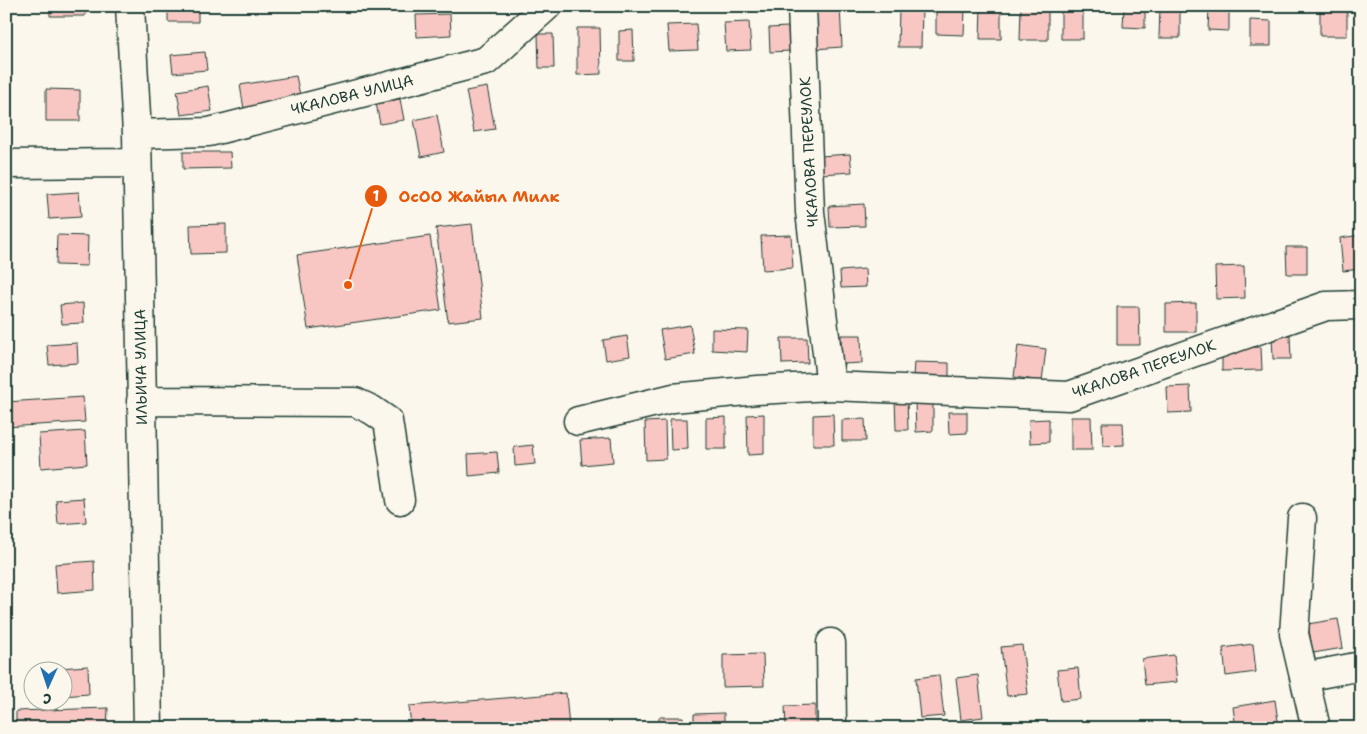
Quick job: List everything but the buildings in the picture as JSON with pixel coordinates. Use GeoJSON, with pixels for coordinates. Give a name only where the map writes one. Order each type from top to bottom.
{"type":"FeatureCollection","features":[{"type":"Feature","properties":{"kind":"street","name":"ИЛЬИЧА УЛИЦА"},"geometry":{"type":"LineString","coordinates":[[130,6],[137,134],[136,163],[148,728]]}},
{"type":"Feature","properties":{"kind":"street","name":"ЧКАЛОВА УЛИЦА"},"geometry":{"type":"LineString","coordinates":[[137,134],[209,132],[486,61],[547,6]]}},
{"type":"Feature","properties":{"kind":"street","name":"ЧКАЛОВА ПЕРЕУЛОК"},"geometry":{"type":"LineString","coordinates":[[802,6],[810,212],[831,386]]}},
{"type":"Feature","properties":{"kind":"street"},"geometry":{"type":"LineString","coordinates":[[6,164],[136,163]]}},
{"type":"Feature","properties":{"kind":"street","name":"ЧКАЛОВА ПЕРЕУЛОК"},"geometry":{"type":"LineString","coordinates":[[578,421],[673,398],[757,390],[831,386],[1069,396],[1326,306],[1361,305]]}},
{"type":"Feature","properties":{"kind":"street"},"geometry":{"type":"LineString","coordinates":[[141,402],[355,402],[372,410],[388,421],[400,500]]}},
{"type":"Feature","properties":{"kind":"street"},"geometry":{"type":"LineString","coordinates":[[1302,518],[1294,634],[1316,728]]}},
{"type":"Feature","properties":{"kind":"street"},"geometry":{"type":"LineString","coordinates":[[831,643],[832,728]]}},
{"type":"Feature","properties":{"kind":"street"},"geometry":{"type":"LineString","coordinates":[[1304,676],[1361,666]]}},
{"type":"Feature","properties":{"kind":"place","name":"ОсОО Жайыл Милк"},"geometry":{"type":"Point","coordinates":[348,285]}}]}
